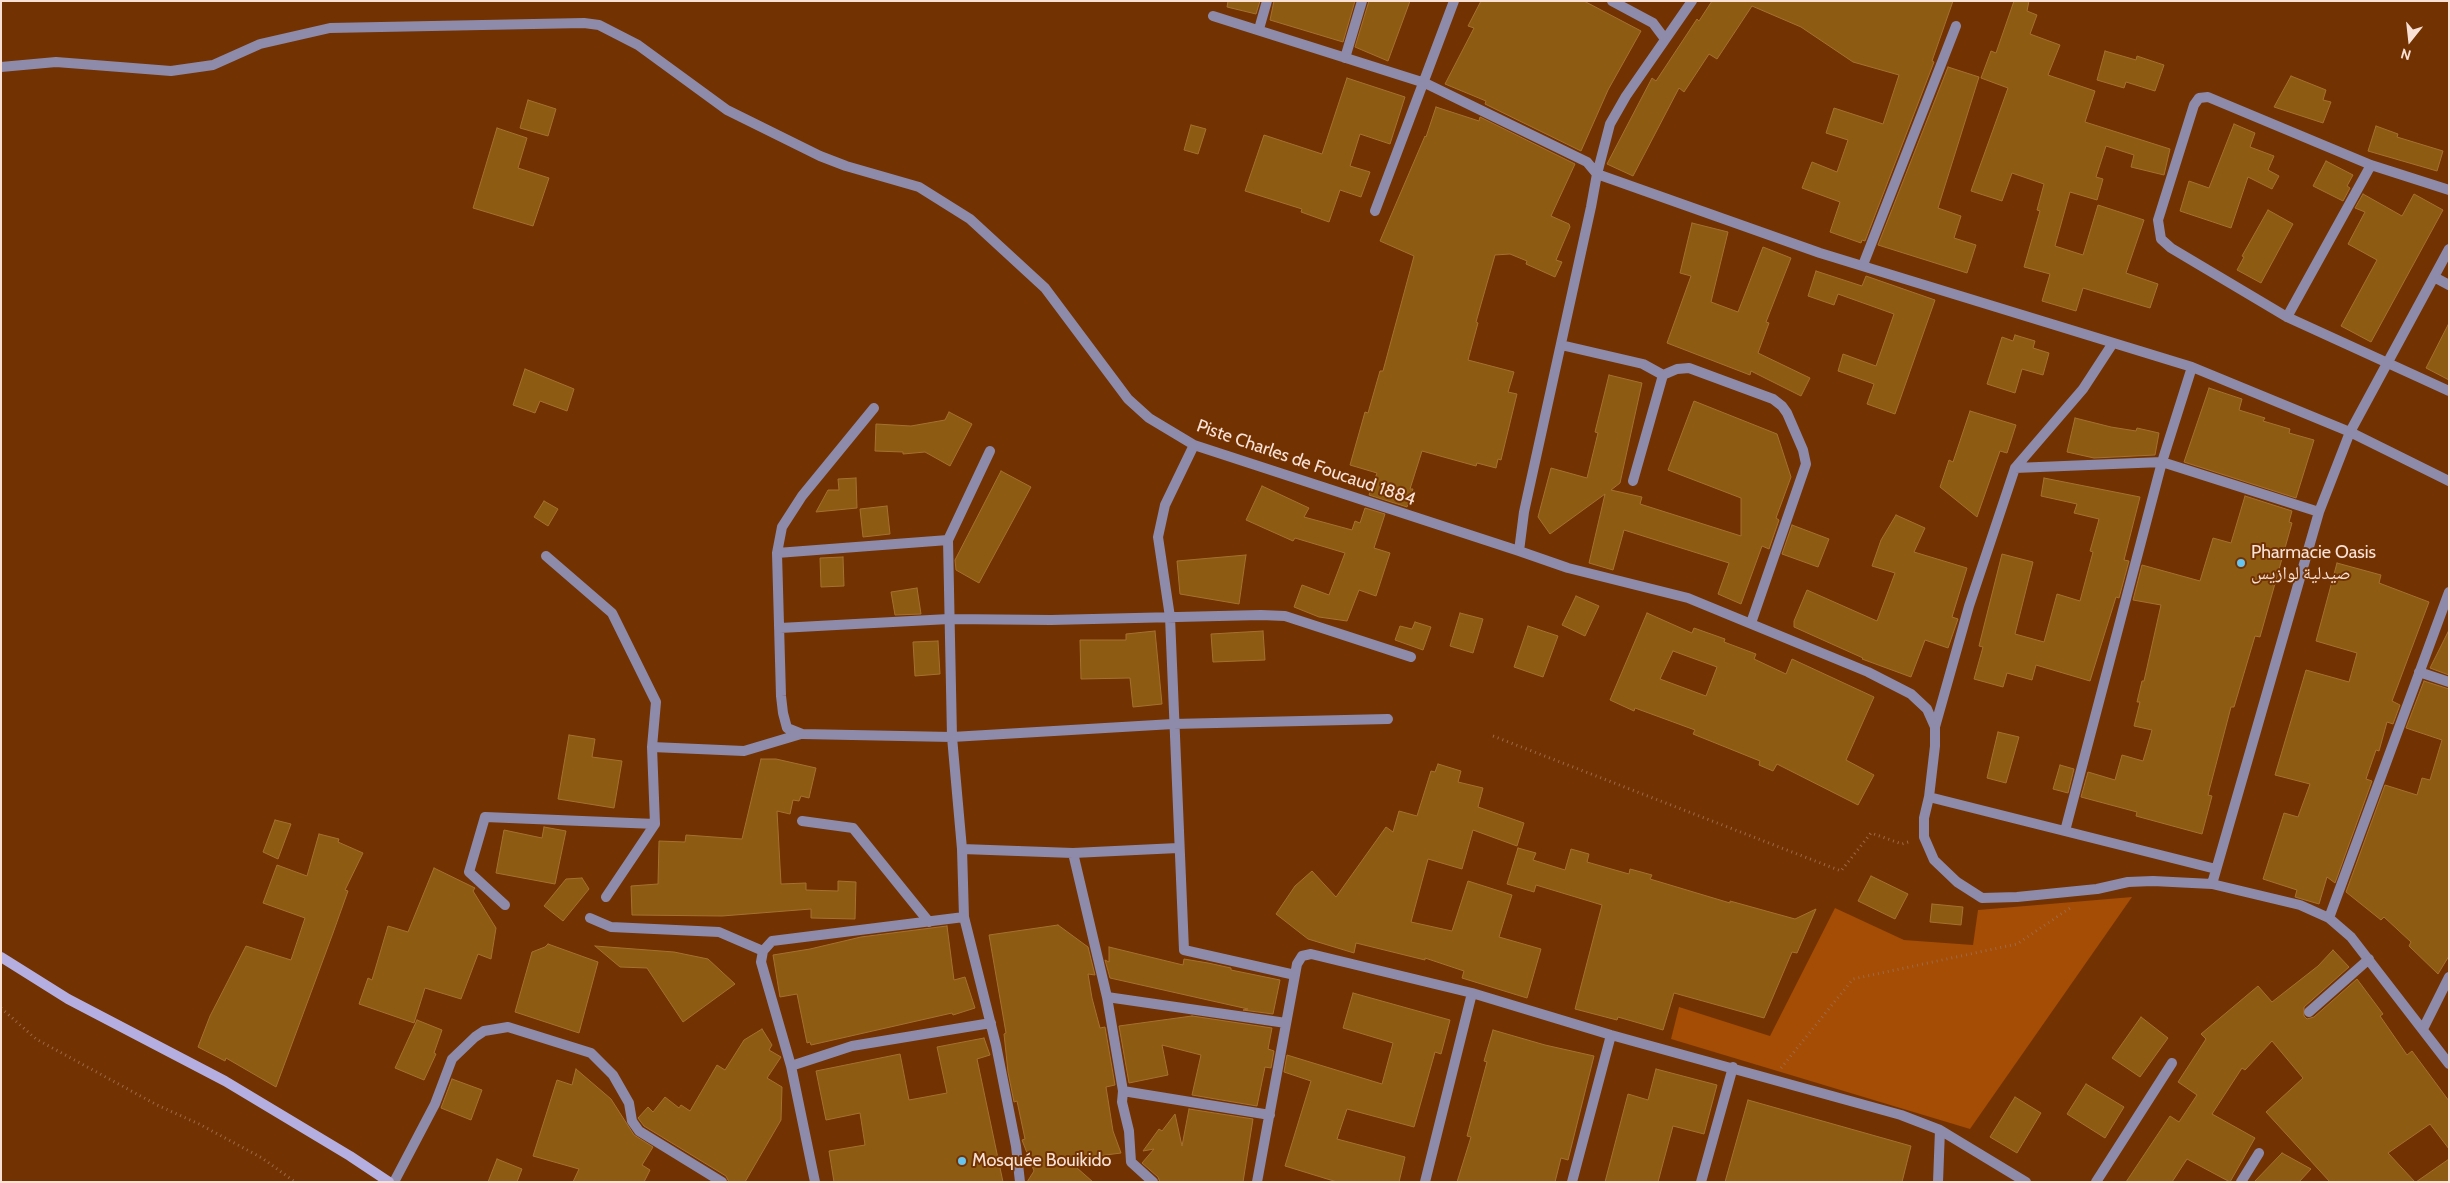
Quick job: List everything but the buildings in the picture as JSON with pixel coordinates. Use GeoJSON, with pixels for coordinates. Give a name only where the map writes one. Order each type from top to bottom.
{"type":"FeatureCollection","features":[{"type":"Feature","properties":{"kind":"street"},"geometry":{"type":"LineString","coordinates":[[1258,29],[1267,1]]}},
{"type":"Feature","properties":{"kind":"street"},"geometry":{"type":"LineString","coordinates":[[1345,58],[1362,1]]}},
{"type":"Feature","properties":{"kind":"street"},"geometry":{"type":"LineString","coordinates":[[1375,211],[1425,83],[1454,1]]}},
{"type":"Feature","properties":{"kind":"street"},"geometry":{"type":"LineString","coordinates":[[1612,1],[1653,23],[1666,39]]}},
{"type":"Feature","properties":{"kind":"street"},"geometry":{"type":"LineString","coordinates":[[1519,551],[1524,512],[1597,174],[1610,124],[1626,96],[1692,1]]}},
{"type":"Feature","properties":{"kind":"street"},"geometry":{"type":"LineString","coordinates":[[1213,16],[1425,83],[1587,162],[1597,174],[1820,253],[2192,367],[2350,432],[2449,481]]}},
{"type":"Feature","properties":{"kind":"street","name":"Piste Charles de Foucaud 1884"},"geometry":{"type":"LineString","coordinates":[[1,67],[56,62],[171,71],[213,65],[260,44],[330,28],[584,23],[599,25],[638,45],[727,110],[828,159],[919,187],[970,218],[1045,288],[1128,399],[1149,418],[1194,445],[1568,568],[1688,598],[1868,672],[1911,694],[1927,709],[1935,727]]}},
{"type":"Feature","properties":{"kind":"street"},"geometry":{"type":"LineString","coordinates":[[1863,265],[1956,26]]}},
{"type":"Feature","properties":{"kind":"street"},"geometry":{"type":"LineString","coordinates":[[2449,190],[2371,166],[2208,97],[2199,98],[2194,105],[2158,220],[2161,239],[2171,248],[2287,317],[2449,391]]}},
{"type":"Feature","properties":{"kind":"street"},"geometry":{"type":"LineString","coordinates":[[2287,317],[2371,166]]}},
{"type":"Feature","properties":{"kind":"street"},"geometry":{"type":"LineString","coordinates":[[2212,884],[2319,512],[2350,432],[2449,249]]}},
{"type":"Feature","properties":{"kind":"street"},"geometry":{"type":"LineString","coordinates":[[2434,278],[2449,285]]}},
{"type":"Feature","properties":{"kind":"street"},"geometry":{"type":"LineString","coordinates":[[2114,343],[2083,389],[2015,468],[1969,606],[1935,727],[1929,796],[1924,818],[1924,837],[1934,860],[1957,882],[1982,898],[2017,898],[2079,891],[2128,882],[2212,884],[2270,896],[2300,905],[2329,918],[2351,937],[2449,1064]]}},
{"type":"Feature","properties":{"kind":"street"},"geometry":{"type":"LineString","coordinates":[[1561,345],[1643,364],[1663,375]]}},
{"type":"Feature","properties":{"kind":"street"},"geometry":{"type":"LineString","coordinates":[[2064,831],[2162,462],[2192,367]]}},
{"type":"Feature","properties":{"kind":"street"},"geometry":{"type":"LineString","coordinates":[[1633,481],[1663,375],[1676,369],[1689,368],[1773,399],[1787,413],[1803,450],[1806,464],[1751,623]]}},
{"type":"Feature","properties":{"kind":"street"},"geometry":{"type":"LineString","coordinates":[[802,734],[787,728],[784,723],[777,553],[784,521],[874,408]]}},
{"type":"Feature","properties":{"kind":"street"},"geometry":{"type":"LineString","coordinates":[[1194,445],[1165,505],[1158,536],[1170,617],[1178,848],[1184,950],[1295,975]]}},
{"type":"Feature","properties":{"kind":"street"},"geometry":{"type":"LineString","coordinates":[[990,451],[948,540],[952,737],[962,849],[964,918],[991,1023],[1016,1146],[1020,1182]]}},
{"type":"Feature","properties":{"kind":"street"},"geometry":{"type":"LineString","coordinates":[[2015,468],[2162,462],[2319,512]]}},
{"type":"Feature","properties":{"kind":"street"},"geometry":{"type":"LineString","coordinates":[[777,553],[948,540]]}},
{"type":"Feature","properties":{"kind":"street"},"geometry":{"type":"LineString","coordinates":[[546,556],[612,613],[656,702],[652,747],[654,824],[606,897]]}},
{"type":"Feature","properties":{"kind":"street"},"geometry":{"type":"LineString","coordinates":[[2329,918],[2448,596]]}},
{"type":"Feature","properties":{"kind":"street"},"geometry":{"type":"LineString","coordinates":[[780,628],[949,619],[1051,620],[1285,616],[1411,657]]}},
{"type":"Feature","properties":{"kind":"street"},"geometry":{"type":"LineString","coordinates":[[2419,672],[2449,682]]}},
{"type":"Feature","properties":{"kind":"street"},"geometry":{"type":"LineString","coordinates":[[652,747],[744,751],[802,734],[952,737],[1173,724],[1388,719]]}},
{"type":"Feature","properties":{"kind":"street"},"geometry":{"type":"LineString","coordinates":[[1929,796],[2216,869]]}},
{"type":"Feature","properties":{"kind":"street"},"geometry":{"type":"LineString","coordinates":[[506,905],[469,872],[485,817],[654,824]]}},
{"type":"Feature","properties":{"kind":"street"},"geometry":{"type":"LineString","coordinates":[[802,821],[853,828],[929,922]]}},
{"type":"Feature","properties":{"kind":"street"},"geometry":{"type":"LineString","coordinates":[[962,849],[1073,854],[1178,848]]}},
{"type":"Feature","properties":{"kind":"street"},"geometry":{"type":"LineString","coordinates":[[1073,854],[1107,996],[1123,1091],[1122,1102],[1129,1131],[1131,1162],[1153,1182]]}},
{"type":"Feature","properties":{"kind":"street"},"geometry":{"type":"LineString","coordinates":[[590,918],[611,927],[719,932],[763,951]]}},
{"type":"Feature","properties":{"kind":"street"},"geometry":{"type":"LineString","coordinates":[[815,1182],[791,1066],[761,962],[763,951],[772,941],[964,918]]}},
{"type":"Feature","properties":{"kind":"street"},"geometry":{"type":"LineString","coordinates":[[1257,1182],[1295,975],[1302,956],[1322,955],[1472,993],[1611,1035],[1733,1067],[1901,1115],[1940,1130],[2026,1182]]}},
{"type":"Feature","properties":{"kind":"street"},"geometry":{"type":"LineString","coordinates":[[1,957],[68,998],[232,1085],[350,1156],[389,1182]]}},
{"type":"Feature","properties":{"kind":"street"},"geometry":{"type":"LineString","coordinates":[[2309,1012],[2369,959]]}},
{"type":"Feature","properties":{"kind":"street"},"geometry":{"type":"LineString","coordinates":[[2423,1029],[2449,977]]}},
{"type":"Feature","properties":{"kind":"street"},"geometry":{"type":"LineString","coordinates":[[1425,1182],[1472,993]]}},
{"type":"Feature","properties":{"kind":"street"},"geometry":{"type":"LineString","coordinates":[[1107,996],[1286,1023]]}},
{"type":"Feature","properties":{"kind":"street"},"geometry":{"type":"LineString","coordinates":[[791,1066],[852,1046],[991,1023]]}},
{"type":"Feature","properties":{"kind":"street"},"geometry":{"type":"LineString","coordinates":[[394,1182],[435,1104],[452,1059],[475,1036],[484,1031],[508,1027],[591,1053],[613,1076],[629,1103],[632,1121],[639,1131],[722,1182]]}},
{"type":"Feature","properties":{"kind":"street"},"geometry":{"type":"LineString","coordinates":[[1572,1182],[1611,1035]]}},
{"type":"Feature","properties":{"kind":"street"},"geometry":{"type":"LineString","coordinates":[[2096,1182],[2172,1062]]}},
{"type":"Feature","properties":{"kind":"street"},"geometry":{"type":"LineString","coordinates":[[1701,1182],[1733,1067]]}},
{"type":"Feature","properties":{"kind":"street"},"geometry":{"type":"LineString","coordinates":[[1123,1091],[1270,1115]]}},
{"type":"Feature","properties":{"kind":"street"},"geometry":{"type":"LineString","coordinates":[[1938,1182],[1940,1130]]}},
{"type":"Feature","properties":{"kind":"street"},"geometry":{"type":"LineString","coordinates":[[2241,1182],[2259,1153]]}},
{"type":"Feature","properties":{"kind":"path"},"geometry":{"type":"LineString","coordinates":[[1493,736],[1841,871],[1871,833],[1902,844],[1924,837]]}},
{"type":"Feature","properties":{"kind":"path"},"geometry":{"type":"LineString","coordinates":[[1772,1078],[1853,979],[2016,944],[2073,905]]}},
{"type":"Feature","properties":{"kind":"path"},"geometry":{"type":"LineString","coordinates":[[1,1008],[36,1039],[157,1105],[199,1124],[262,1158],[295,1182]]}},
{"type":"Feature","properties":{"kind":"shaded area"},"geometry":{"type":"Polygon","coordinates":[[[2132,897],[1970,1129],[1671,1039],[1679,1007],[1770,1036],[1835,908],[1904,940],[1973,945],[1978,910],[2132,897]]]}},
{"type":"Feature","properties":{"kind":"place","name":"Pharmacie Oasis صيدلية لوازيس"},"geometry":{"type":"Point","coordinates":[2241,563]}},
{"type":"Feature","properties":{"kind":"place","name":"Mosquée Bouikido"},"geometry":{"type":"Point","coordinates":[962,1161]}}]}
